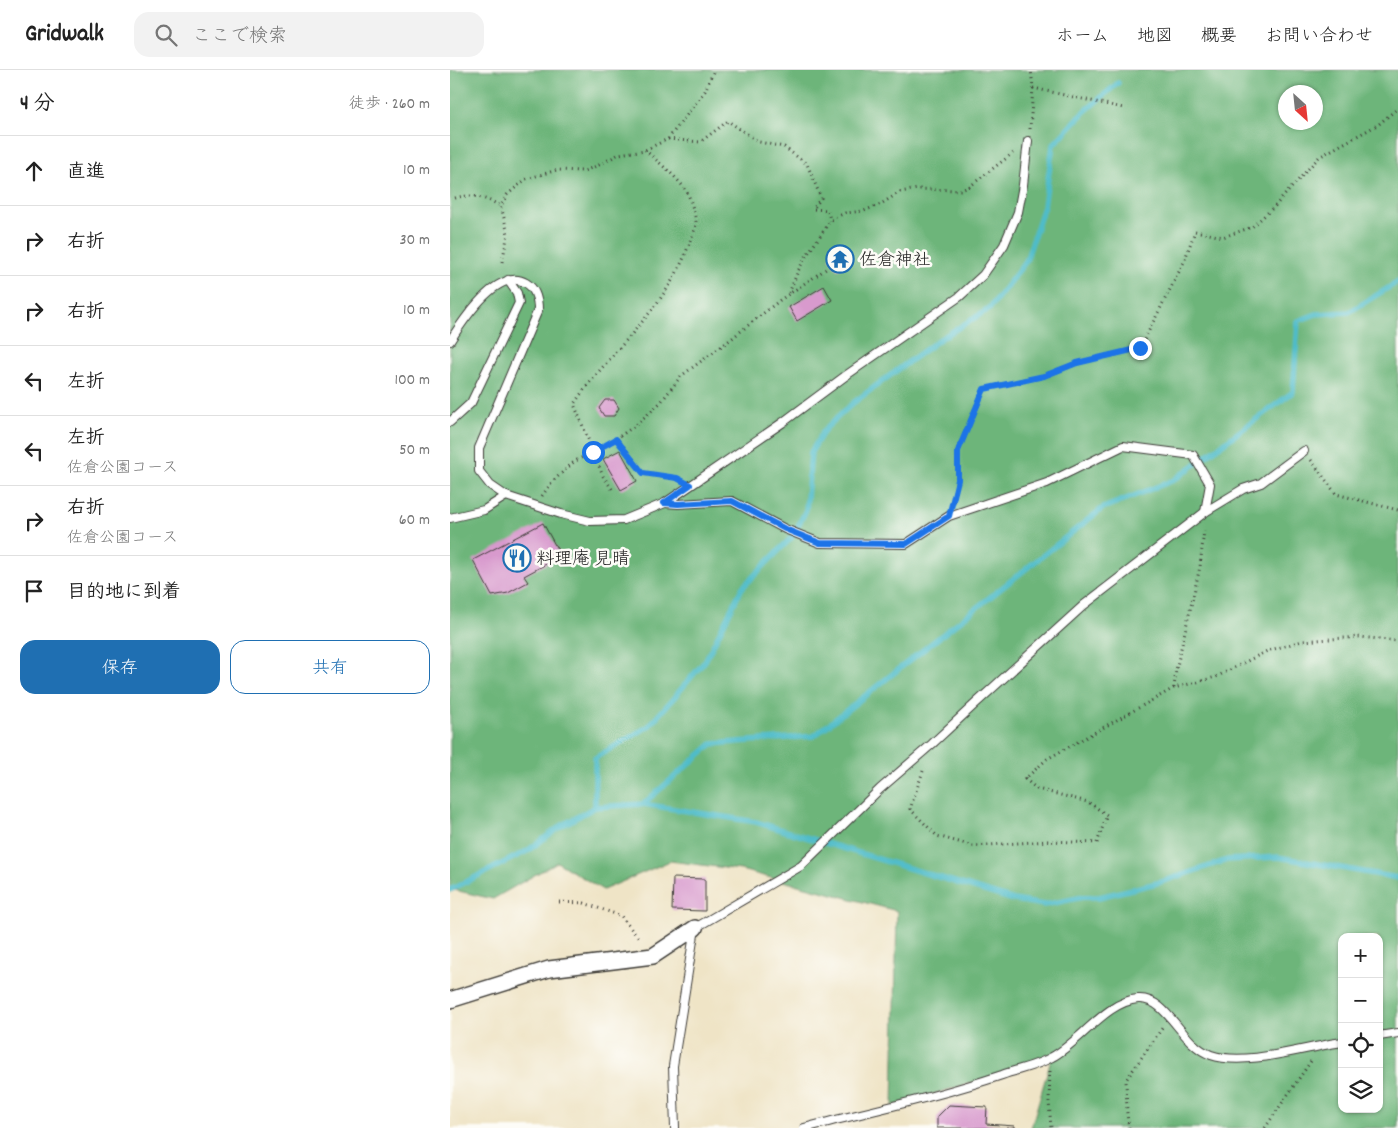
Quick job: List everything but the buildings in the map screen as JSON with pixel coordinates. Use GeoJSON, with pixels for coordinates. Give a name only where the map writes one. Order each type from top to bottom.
{"type":"FeatureCollection","features":[{"type":"Feature","properties":{"kind":"street"},"geometry":{"type":"LineString","coordinates":[[450,1000],[549,969],[653,956],[695,928]]}},
{"type":"Feature","properties":{"kind":"lane"},"geometry":{"type":"LineString","coordinates":[[450,341],[463,322],[490,291],[508,280],[527,283],[538,300],[538,310],[479,448],[479,471],[490,485],[506,496],[561,514],[590,521],[624,520],[664,503],[782,423],[848,374],[959,297],[983,275],[1004,245],[1018,212],[1028,141]]}},
{"type":"Feature","properties":{"kind":"lane"},"geometry":{"type":"LineString","coordinates":[[450,422],[471,404],[519,303],[517,293],[508,280]]}},
{"type":"Feature","properties":{"kind":"lane"},"geometry":{"type":"LineString","coordinates":[[664,503],[732,501],[785,529],[820,543],[906,544],[949,516],[1047,483],[1123,446],[1193,455],[1210,484],[1205,512]]}},
{"type":"Feature","properties":{"kind":"lane"},"geometry":{"type":"LineString","coordinates":[[675,1128],[673,1066],[695,928],[801,866],[834,832],[901,770],[1084,605],[1205,512],[1243,488],[1261,483],[1304,451]]}},
{"type":"Feature","properties":{"kind":"lane"},"geometry":{"type":"LineString","coordinates":[[450,518],[484,510],[506,496]]}},
{"type":"Feature","properties":{"kind":"lane"},"geometry":{"type":"LineString","coordinates":[[804,1128],[962,1089],[1051,1058],[1070,1046],[1114,1006],[1128,1000],[1142,999],[1155,1002],[1193,1045],[1210,1055],[1234,1059],[1269,1055],[1338,1043]]}},
{"type":"Feature","properties":{"kind":"lane"},"geometry":{"type":"LineString","coordinates":[[1383,1036],[1398,1034]]}},
{"type":"Feature","properties":{"kind":"path"},"geometry":{"type":"LineString","coordinates":[[502,262],[508,234],[501,206],[507,195],[526,179],[557,170],[584,171],[618,154],[645,150],[668,139],[705,91],[714,70]]}},
{"type":"Feature","properties":{"kind":"path"},"geometry":{"type":"LineString","coordinates":[[789,294],[806,255],[830,222],[845,213],[864,211],[881,204],[900,192],[918,189],[961,190],[969,187],[1028,141],[1033,88],[1031,70]]}},
{"type":"Feature","properties":{"kind":"path"},"geometry":{"type":"LineString","coordinates":[[1033,88],[1123,108]]}},
{"type":"Feature","properties":{"kind":"path"},"geometry":{"type":"LineString","coordinates":[[949,516],[958,480],[958,451],[984,389],[1044,376],[1077,363],[1140,348],[1184,262],[1195,231],[1223,238],[1252,227],[1275,206],[1320,157],[1379,124],[1398,108]]}},
{"type":"Feature","properties":{"kind":"path"},"geometry":{"type":"LineString","coordinates":[[668,139],[700,142],[728,121],[758,142],[784,147],[807,164],[821,198],[814,210],[828,210],[830,222]]}},
{"type":"Feature","properties":{"kind":"path"},"geometry":{"type":"LineString","coordinates":[[612,489],[603,476],[574,404],[589,382],[653,310],[666,292],[685,258],[696,223],[687,192],[645,150]]}},
{"type":"Feature","properties":{"kind":"path"},"geometry":{"type":"LineString","coordinates":[[455,198],[466,195],[484,198],[501,206]]}},
{"type":"Feature","properties":{"kind":"path"},"geometry":{"type":"LineString","coordinates":[[536,505],[552,482],[575,461],[616,439],[636,425],[661,402],[680,376],[789,294],[829,267]]}},
{"type":"Feature","properties":{"kind":"path"},"geometry":{"type":"LineString","coordinates":[[616,439],[643,473],[677,478],[690,485]]}},
{"type":"Feature","properties":{"kind":"path"},"geometry":{"type":"LineString","coordinates":[[1304,451],[1336,494],[1398,510]]}},
{"type":"Feature","properties":{"kind":"path"},"geometry":{"type":"LineString","coordinates":[[1174,688],[1176,670],[1200,567],[1205,512]]}},
{"type":"Feature","properties":{"kind":"path"},"geometry":{"type":"LineString","coordinates":[[932,744],[910,809],[937,836],[973,846],[1048,841],[1097,843],[1107,815],[1088,802],[1037,789],[1025,779],[1047,759],[1174,688],[1216,677],[1267,651],[1302,641],[1359,636],[1398,641]]}},
{"type":"Feature","properties":{"kind":"path"},"geometry":{"type":"LineString","coordinates":[[559,902],[584,903],[622,916],[653,956]]}},
{"type":"Feature","properties":{"kind":"path"},"geometry":{"type":"LineString","coordinates":[[1129,1128],[1126,1080],[1170,1017]]}},
{"type":"Feature","properties":{"kind":"path"},"geometry":{"type":"LineString","coordinates":[[1265,1128],[1322,1045]]}},
{"type":"Feature","properties":{"kind":"path"},"geometry":{"type":"LineString","coordinates":[[1051,1058],[1048,1101],[1051,1128]]}},
{"type":"Feature","properties":{"kind":"green space"},"geometry":{"type":"Polygon","coordinates":[[[450,70],[1398,70],[1398,1128],[1031,1128],[1051,1059],[893,1106],[897,911],[741,870],[670,861],[603,890],[557,862],[493,899],[450,889],[450,70]]]}},
{"type":"Feature","properties":{"kind":"waterway"},"geometry":{"type":"LineString","coordinates":[[798,526],[806,510],[811,452],[825,429],[853,403],[888,377],[940,339],[989,309],[1026,261],[1044,206],[1053,145],[1083,113],[1118,83]]}},
{"type":"Feature","properties":{"kind":"waterway"},"geometry":{"type":"LineString","coordinates":[[643,804],[712,744],[814,736],[1103,508],[1174,480],[1293,392],[1298,321],[1316,314],[1349,312],[1398,282]]}},
{"type":"Feature","properties":{"kind":"waterway"},"geometry":{"type":"LineString","coordinates":[[595,807],[595,758],[649,726],[705,661],[742,588],[792,537]]}},
{"type":"Feature","properties":{"kind":"waterway"},"geometry":{"type":"LineString","coordinates":[[450,890],[527,851],[561,826],[595,807],[643,804],[756,822],[1014,900],[1044,905],[1083,897],[1099,897],[1161,882],[1227,860],[1278,857],[1398,878]]}},
{"type":"Feature","properties":{"kind":"place","name":"佐倉神社"},"geometry":{"type":"Point","coordinates":[840,259]}},
{"type":"Feature","properties":{"kind":"place","name":"料理庵 見晴"},"geometry":{"type":"Point","coordinates":[517,558]}},
{"type":"Feature","properties":{"kind":"route"},"geometry":{"type":"LineString","coordinates":[[593,452],[616,439],[643,473],[677,478],[690,485],[664,503],[732,501],[785,529],[820,543],[906,544],[949,516],[958,480],[958,451],[984,389],[1044,376],[1077,363],[1140,348]]}}]}
